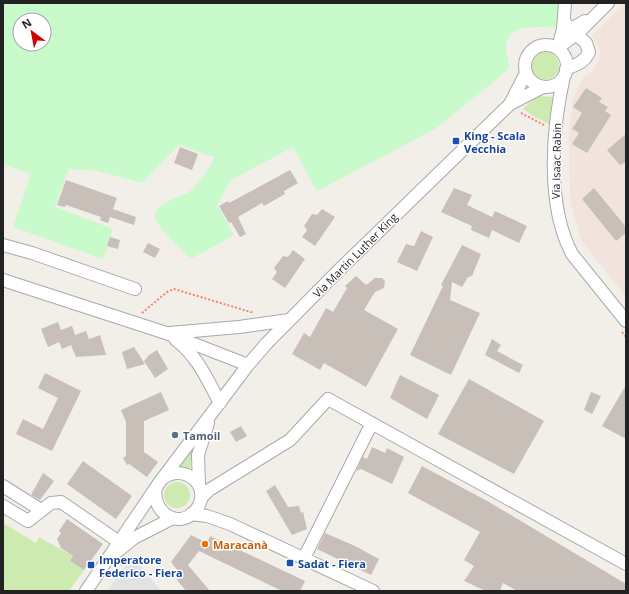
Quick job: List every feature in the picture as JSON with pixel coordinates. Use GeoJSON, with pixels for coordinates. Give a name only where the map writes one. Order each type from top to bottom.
{"type":"FeatureCollection","features":[{"type":"Feature","properties":{"kind":"street"},"geometry":{"type":"LineString","coordinates":[[558,48],[564,19],[565,3]]}},
{"type":"Feature","properties":{"kind":"street"},"geometry":{"type":"LineString","coordinates":[[564,19],[566,25],[573,28],[606,4]]}},
{"type":"Feature","properties":{"kind":"street"},"geometry":{"type":"LineString","coordinates":[[558,48],[578,33],[606,4]]}},
{"type":"Feature","properties":{"kind":"street"},"geometry":{"type":"LineString","coordinates":[[566,69],[581,62],[586,58],[589,52],[586,43],[578,33]]}},
{"type":"Feature","properties":{"kind":"street","name":"Via Isaac Rabin"},"geometry":{"type":"LineString","coordinates":[[578,33],[571,46],[556,129],[555,191],[559,220],[566,243],[572,254],[626,321]]}},
{"type":"Feature","properties":{"kind":"street"},"geometry":{"type":"LineString","coordinates":[[547,45],[558,48],[565,55],[566,69],[558,83],[543,87],[532,82],[526,73],[526,60],[533,50],[547,45]]}},
{"type":"Feature","properties":{"kind":"street","name":"Via Martin Luther King"},"geometry":{"type":"LineString","coordinates":[[510,104],[526,73]]}},
{"type":"Feature","properties":{"kind":"street","name":"Via Martin Luther King"},"geometry":{"type":"LineString","coordinates":[[109,559],[118,542],[159,483],[248,365],[289,320],[510,104],[543,87]]}},
{"type":"Feature","properties":{"kind":"street"},"geometry":{"type":"LineString","coordinates":[[3,245],[32,253],[135,289]]}},
{"type":"Feature","properties":{"kind":"street"},"geometry":{"type":"LineString","coordinates":[[3,280],[166,333],[248,365]]}},
{"type":"Feature","properties":{"kind":"street"},"geometry":{"type":"LineString","coordinates":[[166,333],[239,327],[289,320]]}},
{"type":"Feature","properties":{"kind":"street"},"geometry":{"type":"LineString","coordinates":[[166,333],[184,346],[193,358],[220,403]]}},
{"type":"Feature","properties":{"kind":"street"},"geometry":{"type":"LineString","coordinates":[[86,591],[109,559],[134,538],[173,518],[185,517],[191,514],[196,510],[201,498],[209,490],[290,440],[328,399],[626,564]]}},
{"type":"Feature","properties":{"kind":"street"},"geometry":{"type":"LineString","coordinates":[[201,498],[198,455],[210,417]]}},
{"type":"Feature","properties":{"kind":"street"},"geometry":{"type":"LineString","coordinates":[[304,558],[372,423]]}},
{"type":"Feature","properties":{"kind":"street"},"geometry":{"type":"LineString","coordinates":[[173,518],[162,512],[158,507],[155,494],[159,483],[168,475],[182,473],[189,475],[199,485]]}},
{"type":"Feature","properties":{"kind":"street"},"geometry":{"type":"LineString","coordinates":[[3,486],[41,510]]}},
{"type":"Feature","properties":{"kind":"street"},"geometry":{"type":"LineString","coordinates":[[3,506],[28,522],[51,503],[62,502],[118,542]]}},
{"type":"Feature","properties":{"kind":"street"},"geometry":{"type":"LineString","coordinates":[[191,514],[207,516],[226,523],[304,558],[357,588],[373,591]]}},
{"type":"Feature","properties":{"kind":"path"},"geometry":{"type":"LineString","coordinates":[[138,314],[174,289],[256,314]]}},
{"type":"Feature","properties":{"kind":"shaded area"},"geometry":{"type":"Polygon","coordinates":[[[624,3],[626,3],[626,297],[581,240],[570,201],[569,153],[569,130],[573,98],[583,78],[594,70],[599,60],[600,49],[592,36],[624,3]]]}},
{"type":"Feature","properties":{"kind":"shaded area"},"geometry":{"type":"Polygon","coordinates":[[[132,557],[161,591],[107,591],[132,557]]]}},
{"type":"Feature","properties":{"kind":"green space"},"geometry":{"type":"Polygon","coordinates":[[[3,3],[558,3],[558,27],[525,28],[511,34],[507,40],[506,48],[509,64],[508,70],[435,129],[317,191],[293,147],[231,180],[217,205],[234,235],[191,259],[163,231],[155,216],[157,210],[166,202],[184,195],[192,189],[207,171],[214,157],[179,145],[142,183],[98,171],[69,169],[55,207],[113,229],[103,259],[13,227],[31,174],[3,164],[3,3]]]}},
{"type":"Feature","properties":{"kind":"green space"},"geometry":{"type":"Polygon","coordinates":[[[545,52],[555,56],[559,66],[555,76],[545,80],[535,76],[531,66],[535,56],[545,52]]]}},
{"type":"Feature","properties":{"kind":"green space"},"geometry":{"type":"Polygon","coordinates":[[[537,96],[553,97],[549,124],[523,109],[537,96]]]}},
{"type":"Feature","properties":{"kind":"green space"},"geometry":{"type":"Polygon","coordinates":[[[193,446],[190,470],[178,466],[193,446]]]}},
{"type":"Feature","properties":{"kind":"green space"},"geometry":{"type":"Polygon","coordinates":[[[177,482],[186,486],[190,495],[186,504],[177,508],[168,504],[164,495],[168,486],[177,482]]]}},
{"type":"Feature","properties":{"kind":"green space"},"geometry":{"type":"Polygon","coordinates":[[[3,523],[36,543],[39,537],[73,556],[70,561],[84,570],[69,591],[3,591],[3,523]]]}},
{"type":"Feature","properties":{"kind":"building"},"geometry":{"type":"Polygon","coordinates":[[[586,88],[602,98],[599,102],[608,107],[605,111],[611,115],[587,153],[572,144],[579,133],[572,129],[582,113],[573,107],[586,88]]]}},
{"type":"Feature","properties":{"kind":"building"},"geometry":{"type":"Polygon","coordinates":[[[626,134],[626,162],[620,165],[607,150],[626,134]]]}},
{"type":"Feature","properties":{"kind":"building"},"geometry":{"type":"Polygon","coordinates":[[[180,147],[198,154],[192,170],[174,163],[180,147]]]}},
{"type":"Feature","properties":{"kind":"building"},"geometry":{"type":"Polygon","coordinates":[[[290,170],[298,183],[284,191],[285,194],[264,206],[262,203],[238,217],[246,234],[240,237],[231,222],[229,223],[219,206],[228,201],[229,203],[290,170]]]}},
{"type":"Feature","properties":{"kind":"building"},"geometry":{"type":"Polygon","coordinates":[[[66,180],[117,198],[113,209],[136,217],[134,225],[110,217],[108,223],[100,220],[101,217],[66,205],[65,207],[57,205],[66,180]]]}},
{"type":"Feature","properties":{"kind":"building"},"geometry":{"type":"Polygon","coordinates":[[[454,188],[472,195],[467,205],[492,217],[495,211],[527,226],[519,243],[492,230],[489,238],[471,230],[472,226],[441,212],[454,188]]]}},
{"type":"Feature","properties":{"kind":"building"},"geometry":{"type":"Polygon","coordinates":[[[594,188],[626,227],[626,233],[616,241],[582,199],[594,188]]]}},
{"type":"Feature","properties":{"kind":"building"},"geometry":{"type":"Polygon","coordinates":[[[322,209],[335,217],[315,246],[302,237],[307,230],[304,226],[312,214],[317,215],[322,209]]]}},
{"type":"Feature","properties":{"kind":"building"},"geometry":{"type":"Polygon","coordinates":[[[421,231],[433,237],[417,271],[397,262],[406,244],[414,246],[421,231]]]}},
{"type":"Feature","properties":{"kind":"building"},"geometry":{"type":"Polygon","coordinates":[[[110,237],[120,240],[118,249],[107,246],[110,237]]]}},
{"type":"Feature","properties":{"kind":"building"},"geometry":{"type":"Polygon","coordinates":[[[148,243],[160,249],[155,258],[143,252],[148,243]]]}},
{"type":"Feature","properties":{"kind":"building"},"geometry":{"type":"Polygon","coordinates":[[[462,245],[481,254],[472,276],[468,277],[462,287],[452,282],[450,300],[480,313],[451,375],[410,355],[443,286],[441,285],[462,245]]]}},
{"type":"Feature","properties":{"kind":"building"},"geometry":{"type":"Polygon","coordinates":[[[293,250],[305,259],[285,288],[272,279],[277,272],[274,268],[283,256],[288,257],[293,250]]]}},
{"type":"Feature","properties":{"kind":"building"},"geometry":{"type":"Polygon","coordinates":[[[356,276],[366,285],[375,278],[382,278],[385,281],[384,288],[375,292],[364,310],[398,329],[366,387],[324,363],[320,370],[292,354],[304,333],[310,337],[326,308],[333,312],[347,288],[345,286],[356,276]]]}},
{"type":"Feature","properties":{"kind":"building"},"geometry":{"type":"Polygon","coordinates":[[[58,322],[61,330],[72,326],[75,335],[86,331],[89,339],[100,335],[106,355],[76,357],[71,345],[62,349],[59,342],[48,347],[41,329],[58,322]]]}},
{"type":"Feature","properties":{"kind":"building"},"geometry":{"type":"Polygon","coordinates":[[[492,339],[501,345],[497,351],[523,365],[519,373],[485,355],[492,339]]]}},
{"type":"Feature","properties":{"kind":"building"},"geometry":{"type":"Polygon","coordinates":[[[134,347],[145,364],[127,369],[122,352],[134,347]]]}},
{"type":"Feature","properties":{"kind":"building"},"geometry":{"type":"Polygon","coordinates":[[[157,350],[168,369],[155,378],[144,361],[149,355],[157,350]]]}},
{"type":"Feature","properties":{"kind":"building"},"geometry":{"type":"Polygon","coordinates":[[[45,373],[81,391],[52,451],[16,434],[23,419],[43,429],[58,398],[38,388],[45,373]]]}},
{"type":"Feature","properties":{"kind":"building"},"geometry":{"type":"Polygon","coordinates":[[[400,375],[439,395],[427,419],[390,398],[400,375]]]}},
{"type":"Feature","properties":{"kind":"building"},"geometry":{"type":"Polygon","coordinates":[[[469,379],[544,421],[514,474],[438,434],[469,379]]]}},
{"type":"Feature","properties":{"kind":"building"},"geometry":{"type":"Polygon","coordinates":[[[626,385],[626,439],[602,426],[626,385]]]}},
{"type":"Feature","properties":{"kind":"building"},"geometry":{"type":"Polygon","coordinates":[[[161,392],[169,410],[144,421],[144,452],[158,462],[147,477],[129,464],[127,465],[123,458],[126,456],[126,422],[121,410],[161,392]]]}},
{"type":"Feature","properties":{"kind":"building"},"geometry":{"type":"Polygon","coordinates":[[[591,392],[601,396],[592,414],[584,410],[591,392]]]}},
{"type":"Feature","properties":{"kind":"building"},"geometry":{"type":"Polygon","coordinates":[[[241,426],[247,436],[236,442],[230,432],[241,426]]]}},
{"type":"Feature","properties":{"kind":"building"},"geometry":{"type":"Polygon","coordinates":[[[372,447],[385,453],[387,448],[404,457],[392,484],[361,469],[356,471],[363,457],[367,459],[372,447]]]}},
{"type":"Feature","properties":{"kind":"building"},"geometry":{"type":"Polygon","coordinates":[[[83,461],[132,496],[116,519],[67,484],[83,461]]]}},
{"type":"Feature","properties":{"kind":"building"},"geometry":{"type":"Polygon","coordinates":[[[422,466],[489,502],[626,584],[626,591],[517,591],[503,583],[500,591],[486,591],[464,581],[474,566],[464,560],[480,532],[408,493],[422,466]]]}},
{"type":"Feature","properties":{"kind":"building"},"geometry":{"type":"Polygon","coordinates":[[[43,473],[54,481],[40,500],[31,495],[43,473]]]}},
{"type":"Feature","properties":{"kind":"building"},"geometry":{"type":"Polygon","coordinates":[[[275,485],[288,507],[299,506],[301,513],[303,512],[307,529],[292,535],[266,491],[275,485]]]}},
{"type":"Feature","properties":{"kind":"building"},"geometry":{"type":"Polygon","coordinates":[[[67,519],[103,544],[84,570],[70,561],[73,556],[61,548],[57,539],[61,533],[59,531],[67,519]]]}},
{"type":"Feature","properties":{"kind":"building"},"geometry":{"type":"Polygon","coordinates":[[[325,533],[355,546],[379,559],[371,575],[317,549],[325,533]]]}},
{"type":"Feature","properties":{"kind":"building"},"geometry":{"type":"Polygon","coordinates":[[[191,535],[207,543],[210,536],[305,581],[300,591],[282,591],[199,551],[188,565],[210,591],[186,591],[177,580],[182,576],[171,562],[191,535]]]}},
{"type":"Feature","properties":{"kind":"place","name":"King - Scala Vecchia"},"geometry":{"type":"Point","coordinates":[456,141]}},
{"type":"Feature","properties":{"kind":"place","name":"Tamoil"},"geometry":{"type":"Point","coordinates":[175,435]}},
{"type":"Feature","properties":{"kind":"place","name":"Maracanà"},"geometry":{"type":"Point","coordinates":[205,544]}},
{"type":"Feature","properties":{"kind":"place","name":"Sadat - Fiera"},"geometry":{"type":"Point","coordinates":[290,563]}},
{"type":"Feature","properties":{"kind":"place","name":"Imperatore Federico - Fiera"},"geometry":{"type":"Point","coordinates":[91,565]}}]}
